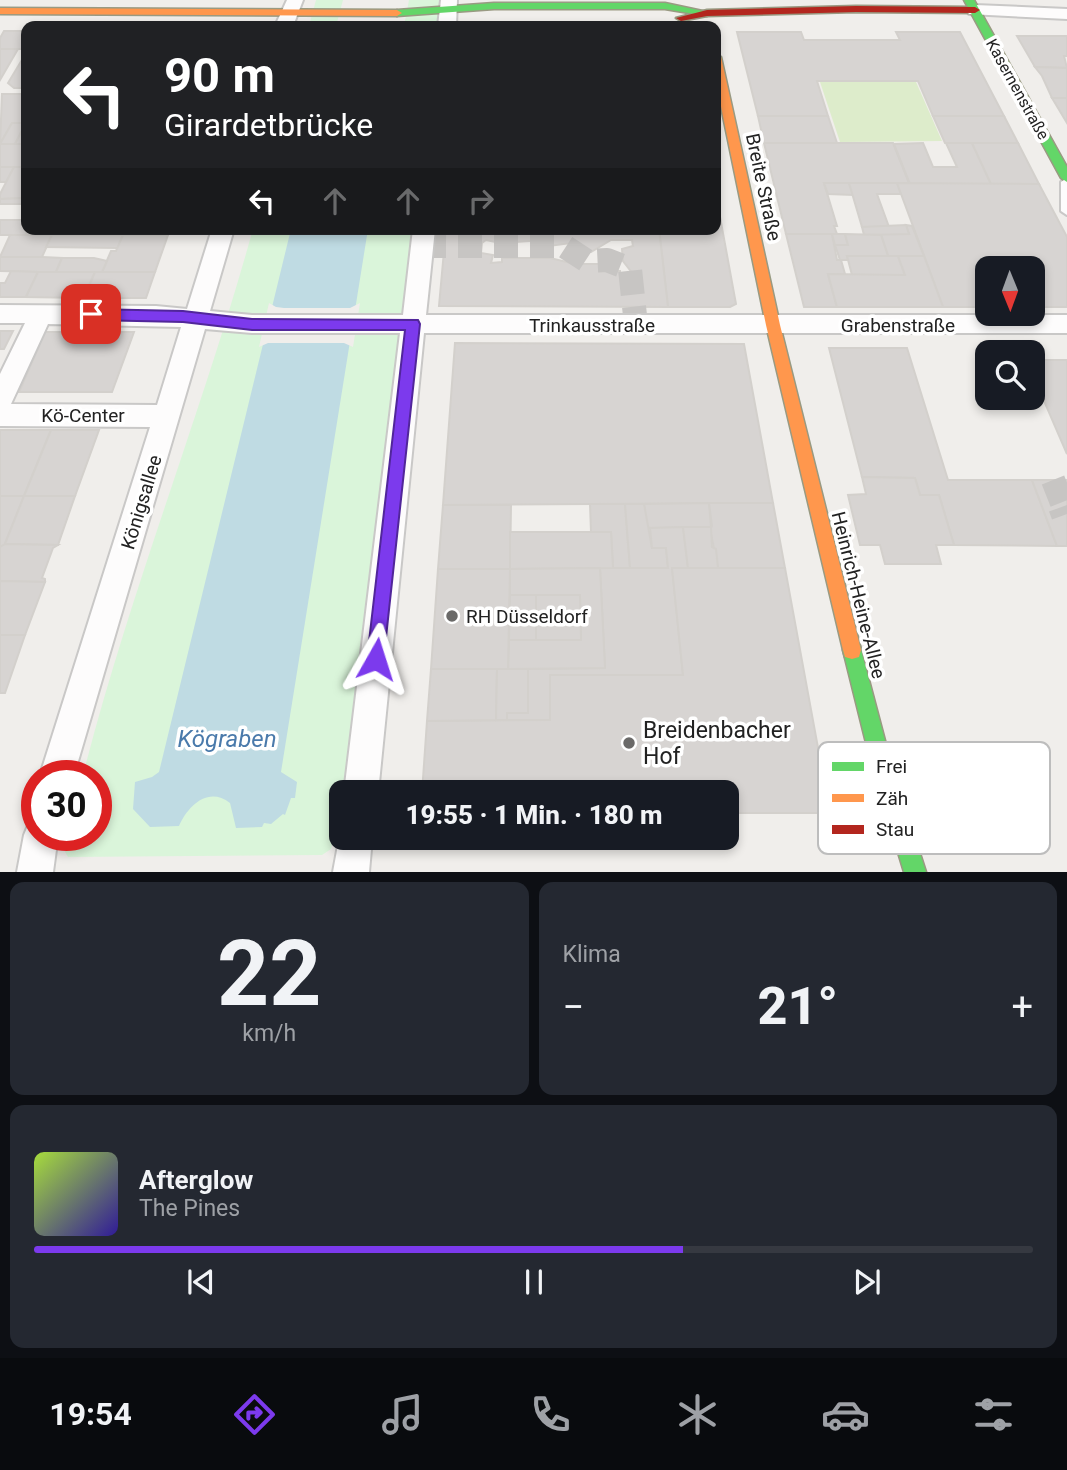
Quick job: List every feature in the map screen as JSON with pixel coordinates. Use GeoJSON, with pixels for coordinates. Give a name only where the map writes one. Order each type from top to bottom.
{"type":"FeatureCollection","features":[{"type":"Feature","properties":{"kind":"street"},"geometry":{"type":"LineString","coordinates":[[451,10],[667,19],[707,13],[784,13],[972,5],[1067,14]]}},
{"type":"Feature","properties":{"kind":"street","name":"Kasernenstraße"},"geometry":{"type":"LineString","coordinates":[[972,5],[1067,180]]}},
{"type":"Feature","properties":{"kind":"street"},"geometry":{"type":"LineString","coordinates":[[0,11],[422,13],[484,6],[665,6],[684,7],[707,13]]}},
{"type":"Feature","properties":{"kind":"street","name":"Breite Straße"},"geometry":{"type":"LineString","coordinates":[[721,81],[772,326]]}},
{"type":"Feature","properties":{"kind":"street","name":"Königsallee"},"geometry":{"type":"LineString","coordinates":[[62,760],[221,235]]}},
{"type":"Feature","properties":{"kind":"street"},"geometry":{"type":"LineString","coordinates":[[362,780],[423,235]]}},
{"type":"Feature","properties":{"kind":"street","name":"Trinkausstraße"},"geometry":{"type":"LineString","coordinates":[[0,314],[148,315],[252,324],[772,326]]}},
{"type":"Feature","properties":{"kind":"street"},"geometry":{"type":"LineString","coordinates":[[0,400],[41,314]]}},
{"type":"Feature","properties":{"kind":"street","name":"Grabenstraße"},"geometry":{"type":"LineString","coordinates":[[772,326],[1067,324]]}},
{"type":"Feature","properties":{"kind":"street","name":"Heinrich-Heine-Allee"},"geometry":{"type":"LineString","coordinates":[[772,326],[875,742]]}},
{"type":"Feature","properties":{"kind":"street","name":"Kö-Center"},"geometry":{"type":"LineString","coordinates":[[0,415],[167,416]]}},
{"type":"Feature","properties":{"kind":"street"},"geometry":{"type":"LineString","coordinates":[[351,872],[354,850]]}},
{"type":"Feature","properties":{"kind":"street"},"geometry":{"type":"LineString","coordinates":[[35,872],[38,851]]}},
{"type":"Feature","properties":{"kind":"street","name":"Heinrich-Heine-Allee"},"geometry":{"type":"LineString","coordinates":[[909,854],[915,872]]}},
{"type":"Feature","properties":{"kind":"lane"},"geometry":{"type":"LineString","coordinates":[[1067,180],[1067,211]]}},
{"type":"Feature","properties":{"kind":"green space"},"geometry":{"type":"Polygon","coordinates":[[[316,0],[442,0],[440,21],[310,21],[316,0]]]}},
{"type":"Feature","properties":{"kind":"green space"},"geometry":{"type":"Polygon","coordinates":[[[820,82],[916,82],[942,141],[840,142],[820,82]]]}},
{"type":"Feature","properties":{"kind":"green space"},"geometry":{"type":"Polygon","coordinates":[[[251,235],[413,235],[346,779],[329,780],[330,850],[322,855],[68,857],[65,851],[112,851],[112,760],[87,760],[122,638],[212,366],[251,235]]]}},
{"type":"Feature","properties":{"kind":"water","name":"Kögraben"},"geometry":{"type":"Polygon","coordinates":[[[290,235],[367,235],[281,772],[297,782],[295,798],[291,798],[285,815],[271,824],[264,823],[262,827],[236,828],[230,803],[214,797],[193,805],[179,826],[150,827],[133,809],[135,782],[159,772],[290,235]]]}},
{"type":"Feature","properties":{"kind":"pier"},"geometry":{"type":"Polygon","coordinates":[[[343,0],[409,0],[405,21],[337,21],[343,0]]]}},
{"type":"Feature","properties":{"kind":"pier"},"geometry":{"type":"Polygon","coordinates":[[[269,303],[284,308],[350,308],[360,303],[353,347],[344,343],[268,343],[259,347],[269,303]]]}},
{"type":"Feature","properties":{"kind":"building"},"geometry":{"type":"Polygon","coordinates":[[[4,31],[21,31],[21,49],[0,49],[0,38],[4,31]]]}},
{"type":"Feature","properties":{"kind":"building"},"geometry":{"type":"Polygon","coordinates":[[[737,32],[801,32],[804,40],[900,40],[896,32],[960,32],[1004,116],[933,116],[918,81],[817,81],[828,116],[758,116],[737,32]]]}},
{"type":"Feature","properties":{"kind":"building"},"geometry":{"type":"Polygon","coordinates":[[[1017,36],[1067,36],[1067,56],[1064,56],[1067,68],[1035,67],[1017,36]]]}},
{"type":"Feature","properties":{"kind":"building"},"geometry":{"type":"Polygon","coordinates":[[[0,49],[18,49],[0,80],[0,49]]]}},
{"type":"Feature","properties":{"kind":"building"},"geometry":{"type":"Polygon","coordinates":[[[21,61],[21,88],[14,88],[8,83],[21,61]]]}},
{"type":"Feature","properties":{"kind":"building"},"geometry":{"type":"Polygon","coordinates":[[[1035,67],[1067,68],[1067,98],[1052,98],[1035,67]]]}},
{"type":"Feature","properties":{"kind":"building"},"geometry":{"type":"Polygon","coordinates":[[[2,94],[21,94],[21,123],[12,123],[0,144],[2,94]]]}},
{"type":"Feature","properties":{"kind":"building"},"geometry":{"type":"Polygon","coordinates":[[[1052,98],[1067,98],[1067,123],[1052,98]]]}},
{"type":"Feature","properties":{"kind":"building"},"geometry":{"type":"Polygon","coordinates":[[[758,116],[828,116],[837,143],[764,143],[758,116]]]}},
{"type":"Feature","properties":{"kind":"building"},"geometry":{"type":"Polygon","coordinates":[[[933,116],[1004,116],[1018,143],[945,143],[933,116]]]}},
{"type":"Feature","properties":{"kind":"building"},"geometry":{"type":"Polygon","coordinates":[[[12,123],[21,123],[21,133],[15,144],[0,144],[12,123]]]}},
{"type":"Feature","properties":{"kind":"building"},"geometry":{"type":"Polygon","coordinates":[[[21,133],[21,144],[15,144],[21,133]]]}},
{"type":"Feature","properties":{"kind":"building"},"geometry":{"type":"Polygon","coordinates":[[[764,143],[893,143],[909,183],[824,183],[837,234],[786,234],[764,143]]]}},
{"type":"Feature","properties":{"kind":"building"},"geometry":{"type":"Polygon","coordinates":[[[923,143],[933,167],[957,167],[946,143],[972,143],[991,184],[910,184],[894,144],[923,143]]]}},
{"type":"Feature","properties":{"kind":"building"},"geometry":{"type":"Polygon","coordinates":[[[972,143],[1018,143],[1039,184],[991,184],[972,143]]]}},
{"type":"Feature","properties":{"kind":"building"},"geometry":{"type":"Polygon","coordinates":[[[0,144],[21,144],[21,167],[0,167],[0,144]]]}},
{"type":"Feature","properties":{"kind":"building"},"geometry":{"type":"Polygon","coordinates":[[[0,167],[14,167],[6,182],[0,182],[0,167]]]}},
{"type":"Feature","properties":{"kind":"building"},"geometry":{"type":"Polygon","coordinates":[[[14,167],[21,167],[21,198],[0,199],[14,167]]]}},
{"type":"Feature","properties":{"kind":"building"},"geometry":{"type":"Polygon","coordinates":[[[824,183],[849,183],[853,195],[828,194],[824,183]]]}},
{"type":"Feature","properties":{"kind":"building"},"geometry":{"type":"Polygon","coordinates":[[[849,183],[897,183],[901,194],[877,194],[889,227],[862,227],[849,183]]]}},
{"type":"Feature","properties":{"kind":"building"},"geometry":{"type":"Polygon","coordinates":[[[897,183],[1039,184],[1067,237],[1067,307],[1045,307],[1045,256],[975,256],[975,307],[943,307],[897,183]]]}},
{"type":"Feature","properties":{"kind":"building"},"geometry":{"type":"Polygon","coordinates":[[[21,198],[21,204],[0,204],[0,199],[21,198]]]}},
{"type":"Feature","properties":{"kind":"building"},"geometry":{"type":"Polygon","coordinates":[[[0,220],[21,220],[21,235],[0,235],[0,220]]]}},
{"type":"Feature","properties":{"kind":"building"},"geometry":{"type":"Polygon","coordinates":[[[721,222],[736,304],[730,307],[668,307],[660,235],[721,235],[721,222]]]}},
{"type":"Feature","properties":{"kind":"building"},"geometry":{"type":"Polygon","coordinates":[[[906,225],[912,226],[924,256],[888,256],[881,234],[909,234],[906,225]]]}},
{"type":"Feature","properties":{"kind":"building"},"geometry":{"type":"Polygon","coordinates":[[[906,225],[909,234],[864,235],[862,227],[906,225]]]}},
{"type":"Feature","properties":{"kind":"building"},"geometry":{"type":"Polygon","coordinates":[[[786,234],[832,234],[837,260],[841,260],[845,274],[828,274],[837,307],[804,307],[786,234]]]}},
{"type":"Feature","properties":{"kind":"building"},"geometry":{"type":"Polygon","coordinates":[[[832,234],[845,234],[848,245],[835,245],[832,234]]]}},
{"type":"Feature","properties":{"kind":"building"},"geometry":{"type":"Polygon","coordinates":[[[845,234],[881,235],[888,256],[847,256],[848,260],[840,260],[835,245],[848,245],[845,234]]]}},
{"type":"Feature","properties":{"kind":"building"},"geometry":{"type":"Polygon","coordinates":[[[10,235],[52,235],[42,257],[0,257],[10,235]]]}},
{"type":"Feature","properties":{"kind":"building"},"geometry":{"type":"Polygon","coordinates":[[[52,235],[123,235],[118,248],[46,247],[52,235]]]}},
{"type":"Feature","properties":{"kind":"building"},"geometry":{"type":"Polygon","coordinates":[[[123,235],[168,235],[155,272],[102,272],[111,251],[116,251],[123,235]]]}},
{"type":"Feature","properties":{"kind":"building"},"geometry":{"type":"Polygon","coordinates":[[[445,235],[660,235],[668,307],[439,306],[445,235]],[[486,240],[482,243],[481,253],[493,255],[491,263],[502,262],[502,258],[550,258],[575,264],[601,264],[609,271],[633,274],[623,261],[622,249],[633,246],[632,240],[611,240],[591,252],[583,252],[571,243],[549,246],[545,240],[500,243],[486,240]]]}},
{"type":"Feature","properties":{"kind":"building"},"geometry":{"type":"Polygon","coordinates":[[[847,256],[898,256],[905,275],[852,275],[847,256]]]}},
{"type":"Feature","properties":{"kind":"building"},"geometry":{"type":"Polygon","coordinates":[[[898,256],[924,256],[943,307],[837,307],[828,274],[905,275],[898,256]]]}},
{"type":"Feature","properties":{"kind":"building"},"geometry":{"type":"Polygon","coordinates":[[[0,257],[62,258],[56,272],[38,272],[0,271],[0,257]]]}},
{"type":"Feature","properties":{"kind":"building"},"geometry":{"type":"Polygon","coordinates":[[[62,258],[94,258],[107,261],[102,272],[56,272],[62,258]]]}},
{"type":"Feature","properties":{"kind":"building"},"geometry":{"type":"Polygon","coordinates":[[[11,271],[38,272],[26,297],[0,297],[0,283],[5,283],[11,271]]]}},
{"type":"Feature","properties":{"kind":"building"},"geometry":{"type":"Polygon","coordinates":[[[38,272],[95,272],[84,298],[26,297],[38,272]]]}},
{"type":"Feature","properties":{"kind":"building"},"geometry":{"type":"Polygon","coordinates":[[[95,272],[155,272],[146,298],[84,298],[95,272]]]}},
{"type":"Feature","properties":{"kind":"building"},"geometry":{"type":"Polygon","coordinates":[[[0,331],[13,331],[4,349],[0,349],[0,331]]]}},
{"type":"Feature","properties":{"kind":"building"},"geometry":{"type":"Polygon","coordinates":[[[45,332],[134,332],[112,392],[19,392],[45,332]]]}},
{"type":"Feature","properties":{"kind":"building"},"geometry":{"type":"Polygon","coordinates":[[[455,343],[744,344],[773,503],[443,505],[455,343]]]}},
{"type":"Feature","properties":{"kind":"building"},"geometry":{"type":"Polygon","coordinates":[[[829,348],[907,348],[948,480],[1032,480],[1057,546],[954,545],[939,495],[920,495],[915,478],[862,477],[829,348]]]}},
{"type":"Feature","properties":{"kind":"building"},"geometry":{"type":"Polygon","coordinates":[[[1045,360],[1067,360],[1067,454],[1045,403],[1045,360]]]}},
{"type":"Feature","properties":{"kind":"building"},"geometry":{"type":"Polygon","coordinates":[[[0,430],[51,430],[24,496],[0,496],[0,430]]]}},
{"type":"Feature","properties":{"kind":"building"},"geometry":{"type":"Polygon","coordinates":[[[51,430],[99,430],[75,496],[24,496],[51,430]]]}},
{"type":"Feature","properties":{"kind":"building"},"geometry":{"type":"Polygon","coordinates":[[[862,477],[915,478],[920,495],[939,495],[954,545],[936,545],[941,564],[885,564],[880,545],[860,545],[848,495],[866,494],[862,477]]]}},
{"type":"Feature","properties":{"kind":"building"},"geometry":{"type":"Polygon","coordinates":[[[1032,480],[1067,480],[1067,546],[1057,546],[1032,480]]]}},
{"type":"Feature","properties":{"kind":"building"},"geometry":{"type":"Polygon","coordinates":[[[0,496],[24,496],[4,546],[0,546],[0,496]]]}},
{"type":"Feature","properties":{"kind":"building"},"geometry":{"type":"Polygon","coordinates":[[[24,496],[75,496],[58,545],[5,544],[24,496]]]}},
{"type":"Feature","properties":{"kind":"building"},"geometry":{"type":"Polygon","coordinates":[[[709,503],[711,527],[647,528],[644,504],[709,503]]]}},
{"type":"Feature","properties":{"kind":"building"},"geometry":{"type":"Polygon","coordinates":[[[709,503],[773,503],[785,568],[718,568],[710,529],[712,526],[709,503]]]}},
{"type":"Feature","properties":{"kind":"building"},"geometry":{"type":"Polygon","coordinates":[[[590,504],[625,504],[630,568],[613,568],[611,532],[591,532],[590,504]]]}},
{"type":"Feature","properties":{"kind":"building"},"geometry":{"type":"Polygon","coordinates":[[[625,504],[644,504],[652,548],[666,548],[668,568],[630,568],[625,504]]]}},
{"type":"Feature","properties":{"kind":"building"},"geometry":{"type":"Polygon","coordinates":[[[443,505],[511,505],[510,569],[438,569],[443,505]]]}},
{"type":"Feature","properties":{"kind":"building"},"geometry":{"type":"Polygon","coordinates":[[[683,527],[688,568],[672,568],[683,675],[550,675],[550,720],[507,720],[507,713],[528,713],[528,669],[605,668],[600,568],[668,568],[666,548],[652,548],[650,528],[683,527]]]}},
{"type":"Feature","properties":{"kind":"building"},"geometry":{"type":"Polygon","coordinates":[[[683,527],[711,527],[712,547],[716,549],[718,568],[688,568],[683,527]]]}},
{"type":"Feature","properties":{"kind":"building"},"geometry":{"type":"Polygon","coordinates":[[[510,532],[611,532],[613,568],[510,569],[510,532]]]}},
{"type":"Feature","properties":{"kind":"building"},"geometry":{"type":"Polygon","coordinates":[[[5,544],[58,545],[53,548],[42,578],[45,582],[0,581],[0,547],[5,544]]]}},
{"type":"Feature","properties":{"kind":"building"},"geometry":{"type":"Polygon","coordinates":[[[600,568],[605,668],[508,669],[509,640],[581,640],[580,595],[510,595],[510,569],[600,568]]]}},
{"type":"Feature","properties":{"kind":"building"},"geometry":{"type":"Polygon","coordinates":[[[672,568],[785,568],[818,748],[818,813],[739,813],[739,780],[423,780],[427,721],[550,720],[550,675],[683,675],[672,568]]]}},
{"type":"Feature","properties":{"kind":"building"},"geometry":{"type":"Polygon","coordinates":[[[438,569],[510,569],[508,669],[431,669],[438,569]]]}},
{"type":"Feature","properties":{"kind":"building"},"geometry":{"type":"Polygon","coordinates":[[[0,581],[45,582],[25,635],[0,635],[0,581]]]}},
{"type":"Feature","properties":{"kind":"building"},"geometry":{"type":"Polygon","coordinates":[[[510,595],[536,595],[536,640],[509,640],[510,595]]]}},
{"type":"Feature","properties":{"kind":"building"},"geometry":{"type":"Polygon","coordinates":[[[536,595],[580,595],[581,640],[536,640],[536,595]]]}},
{"type":"Feature","properties":{"kind":"building"},"geometry":{"type":"Polygon","coordinates":[[[0,635],[25,635],[5,693],[0,693],[0,635]]]}},
{"type":"Feature","properties":{"kind":"building"},"geometry":{"type":"Polygon","coordinates":[[[431,669],[497,669],[496,720],[427,721],[431,669]]]}},
{"type":"Feature","properties":{"kind":"building"},"geometry":{"type":"Polygon","coordinates":[[[497,669],[528,669],[528,713],[507,713],[507,720],[496,720],[497,669]]]}},
{"type":"Feature","properties":{"kind":"tunnel"},"geometry":{"type":"LineString","coordinates":[[422,246],[564,246],[587,261],[607,260],[630,269],[636,325]]}},
{"type":"Feature","properties":{"kind":"tunnel"},"geometry":{"type":"LineString","coordinates":[[1053,480],[1064,508]]}},
{"type":"Feature","properties":{"kind":"tunnel"},"geometry":{"type":"LineString","coordinates":[[1064,506],[1067,514]]}},
{"type":"Feature","properties":{"kind":"traffic: fast"},"geometry":{"type":"LineString","coordinates":[[969,0],[1067,178]]}},
{"type":"Feature","properties":{"kind":"traffic: fast"},"geometry":{"type":"LineString","coordinates":[[397,13],[494,6],[665,6],[707,13]]}},
{"type":"Feature","properties":{"kind":"traffic: fast"},"geometry":{"type":"LineString","coordinates":[[852,650],[876,742]]}},
{"type":"Feature","properties":{"kind":"traffic: fast"},"geometry":{"type":"LineString","coordinates":[[909,854],[915,872]]}},
{"type":"Feature","properties":{"kind":"traffic: slow"},"geometry":{"type":"LineString","coordinates":[[0,11],[397,13]]}},
{"type":"Feature","properties":{"kind":"traffic: slow"},"geometry":{"type":"LineString","coordinates":[[721,81],[773,325],[852,650]]}},
{"type":"Feature","properties":{"kind":"traffic: jam"},"geometry":{"type":"LineString","coordinates":[[681,18],[707,13],[856,9],[975,10]]}},
{"type":"Feature","properties":{"kind":"place","name":"RH Düsseldorf"},"geometry":{"type":"Point","coordinates":[452,616]}},
{"type":"Feature","properties":{"kind":"place","name":"Breidenbacher Hof"},"geometry":{"type":"Point","coordinates":[629,743]}},
{"type":"Feature","properties":{"kind":"route"},"geometry":{"type":"LineString","coordinates":[[91,314],[183,317],[252,324],[413,324],[376,659]]}}]}
